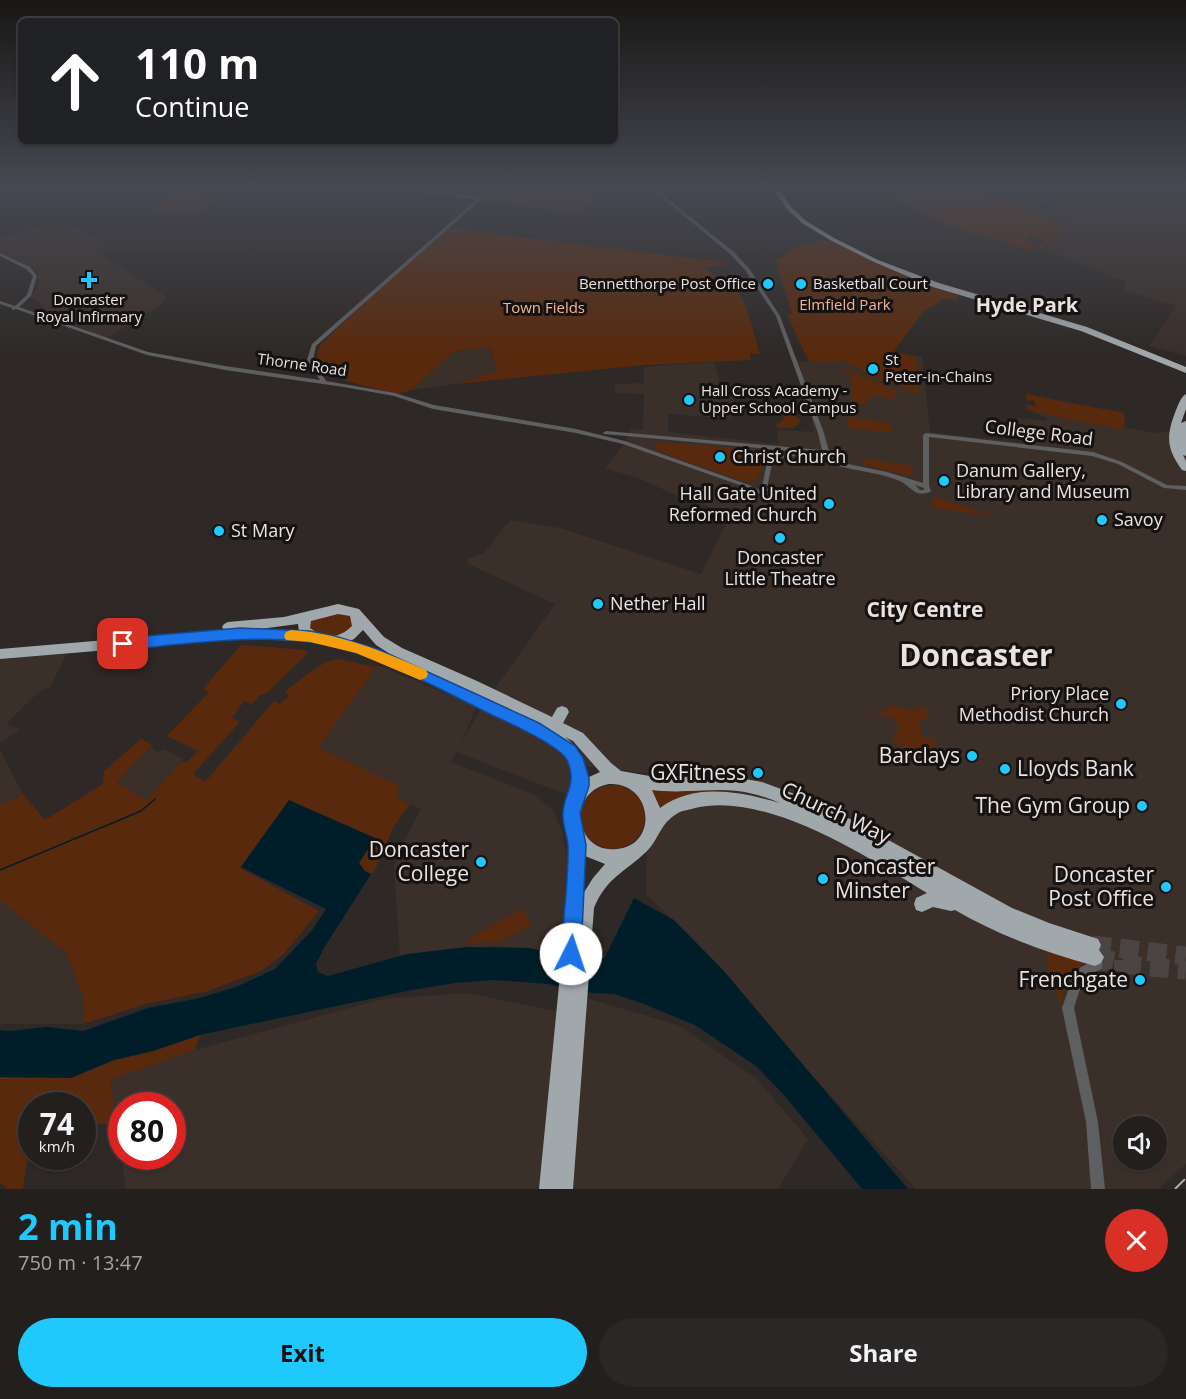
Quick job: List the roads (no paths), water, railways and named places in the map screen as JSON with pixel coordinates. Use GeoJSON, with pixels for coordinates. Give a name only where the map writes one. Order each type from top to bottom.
{"type":"FeatureCollection","features":[{"type":"Feature","properties":{"kind":"highway"},"geometry":{"type":"LineString","coordinates":[[839,242],[882,264],[936,285],[1084,329],[1186,370]]}},
{"type":"Feature","properties":{"kind":"highway"},"geometry":{"type":"LineString","coordinates":[[847,242],[873,256],[957,289],[1073,322],[1186,365]]}},
{"type":"Feature","properties":{"kind":"highway"},"geometry":{"type":"LineString","coordinates":[[1186,397],[1172,438],[1176,456],[1186,468]]}},
{"type":"Feature","properties":{"kind":"highway"},"geometry":{"type":"LineString","coordinates":[[1186,420],[1181,442],[1186,453]]}},
{"type":"Feature","properties":{"kind":"highway"},"geometry":{"type":"LineString","coordinates":[[0,647],[284,622],[338,609],[351,610],[380,640],[397,652],[558,718],[606,768],[638,786],[650,801],[654,813],[649,838],[608,870],[600,879],[579,915],[549,1189]]}},
{"type":"Feature","properties":{"kind":"highway"},"geometry":{"type":"LineString","coordinates":[[335,641],[350,636],[358,628],[357,614]]}},
{"type":"Feature","properties":{"kind":"highway"},"geometry":{"type":"LineString","coordinates":[[307,617],[304,630],[310,637]]}},
{"type":"Feature","properties":{"kind":"highway"},"geometry":{"type":"LineString","coordinates":[[215,628],[242,621]]}},
{"type":"Feature","properties":{"kind":"highway"},"geometry":{"type":"LineString","coordinates":[[0,654],[240,634],[310,637],[335,641],[377,655],[509,715],[554,740],[570,751],[575,758]]}},
{"type":"Feature","properties":{"kind":"highway"},"geometry":{"type":"LineString","coordinates":[[558,718],[557,732],[572,750],[580,778],[572,813],[577,845],[579,915],[562,1189]]}},
{"type":"Feature","properties":{"kind":"highway"},"geometry":{"type":"LineString","coordinates":[[577,797],[595,781],[623,779]]}},
{"type":"Feature","properties":{"kind":"highway","name":"Church Way"},"geometry":{"type":"LineString","coordinates":[[623,779],[669,785],[732,782],[789,799],[847,825],[1048,938]]}},
{"type":"Feature","properties":{"kind":"highway"},"geometry":{"type":"LineString","coordinates":[[779,781],[781,791],[789,799]]}},
{"type":"Feature","properties":{"kind":"highway","name":"Church Way"},"geometry":{"type":"LineString","coordinates":[[653,825],[669,810],[689,802],[726,798],[758,802],[806,820],[861,847],[970,909],[1095,956]]}},
{"type":"Feature","properties":{"kind":"highway"},"geometry":{"type":"LineString","coordinates":[[575,832],[586,847],[603,855],[622,856],[631,853]]}},
{"type":"Feature","properties":{"kind":"highway"},"geometry":{"type":"LineString","coordinates":[[922,904],[926,900],[940,899],[970,909]]}},
{"type":"Feature","properties":{"kind":"street"},"geometry":{"type":"LineString","coordinates":[[324,382],[318,375],[310,357],[314,345],[432,242]]}},
{"type":"Feature","properties":{"kind":"street"},"geometry":{"type":"LineString","coordinates":[[715,242],[738,259],[775,311],[830,455]]}},
{"type":"Feature","properties":{"kind":"street"},"geometry":{"type":"LineString","coordinates":[[0,256],[30,277],[26,293],[15,306]]}},
{"type":"Feature","properties":{"kind":"street","name":"Thorne Road"},"geometry":{"type":"LineString","coordinates":[[0,302],[147,353],[225,368],[376,391],[434,407],[576,431],[830,455]]}},
{"type":"Feature","properties":{"kind":"street"},"geometry":{"type":"LineString","coordinates":[[313,380],[318,375]]}},
{"type":"Feature","properties":{"kind":"street","name":"Thorne Road"},"geometry":{"type":"LineString","coordinates":[[576,431],[655,453],[755,490],[758,486],[765,488],[769,460]]}},
{"type":"Feature","properties":{"kind":"street","name":"College Road"},"geometry":{"type":"LineString","coordinates":[[924,470],[926,435],[1093,454],[1130,468],[1162,485],[1178,489],[1186,488]]}},
{"type":"Feature","properties":{"kind":"street"},"geometry":{"type":"LineString","coordinates":[[655,453],[651,449],[656,438]]}},
{"type":"Feature","properties":{"kind":"street"},"geometry":{"type":"LineString","coordinates":[[756,447],[767,453],[769,460],[772,457],[795,454],[830,455],[858,468],[895,476],[914,484]]}},
{"type":"Feature","properties":{"kind":"street"},"geometry":{"type":"LineString","coordinates":[[924,470],[928,489],[925,493],[915,491],[914,484],[924,470]]}},
{"type":"Feature","properties":{"kind":"street"},"geometry":{"type":"LineString","coordinates":[[1178,489],[1186,481]]}},
{"type":"Feature","properties":{"kind":"street"},"geometry":{"type":"LineString","coordinates":[[1095,956],[1072,992],[1068,1008],[1092,1122],[1098,1189]]}},
{"type":"Feature","properties":{"kind":"water"},"geometry":{"type":"Polygon","coordinates":[[[289,800],[375,838],[359,863],[365,871],[371,874],[324,948],[316,964],[318,972],[328,976],[407,954],[467,947],[529,948],[597,962],[605,957],[634,898],[674,920],[723,970],[908,1189],[862,1189],[782,1093],[756,1066],[695,1025],[614,994],[592,993],[548,984],[495,980],[455,983],[412,990],[200,1035],[153,1051],[114,1060],[71,1078],[0,1077],[0,1030],[47,1027],[83,1031],[148,1008],[200,998],[236,987],[275,969],[313,929],[326,909],[241,867],[289,800]]]}},
{"type":"Feature","properties":{"kind":"waterway"},"geometry":{"type":"LineString","coordinates":[[0,870],[141,811],[155,799]]}},
{"type":"Feature","properties":{"kind":"tunnel"},"geometry":{"type":"LineString","coordinates":[[1092,945],[1186,956]]}},
{"type":"Feature","properties":{"kind":"tunnel"},"geometry":{"type":"LineString","coordinates":[[1095,957],[1137,966],[1186,970]]}},
{"type":"Feature","properties":{"kind":"tunnel"},"geometry":{"type":"LineString","coordinates":[[1097,965],[1137,966]]}},
{"type":"Feature","properties":{"kind":"railway"},"geometry":{"type":"LineString","coordinates":[[1175,1189],[1186,1178]]}},
{"type":"Feature","properties":{"kind":"place","name":"Doncaster Royal Infirmary"},"geometry":{"type":"Point","coordinates":[89,280]}},
{"type":"Feature","properties":{"kind":"place","name":"Bennetthorpe Post Office"},"geometry":{"type":"Point","coordinates":[768,284]}},
{"type":"Feature","properties":{"kind":"place","name":"Basketball Court"},"geometry":{"type":"Point","coordinates":[801,284]}},
{"type":"Feature","properties":{"kind":"place","name":"St Peter-in-Chains"},"geometry":{"type":"Point","coordinates":[873,369]}},
{"type":"Feature","properties":{"kind":"place","name":"Hall Cross Academy - Upper School Campus"},"geometry":{"type":"Point","coordinates":[689,400]}},
{"type":"Feature","properties":{"kind":"place","name":"Christ Church"},"geometry":{"type":"Point","coordinates":[720,457]}},
{"type":"Feature","properties":{"kind":"place","name":"Danum Gallery, Library and Museum"},"geometry":{"type":"Point","coordinates":[944,481]}},
{"type":"Feature","properties":{"kind":"place","name":"Hall Gate United Reformed Church"},"geometry":{"type":"Point","coordinates":[829,504]}},
{"type":"Feature","properties":{"kind":"place","name":"Savoy"},"geometry":{"type":"Point","coordinates":[1102,520]}},
{"type":"Feature","properties":{"kind":"place","name":"St Mary"},"geometry":{"type":"Point","coordinates":[219,531]}},
{"type":"Feature","properties":{"kind":"place","name":"Doncaster Little Theatre"},"geometry":{"type":"Point","coordinates":[780,538]}},
{"type":"Feature","properties":{"kind":"place","name":"Nether Hall"},"geometry":{"type":"Point","coordinates":[598,604]}},
{"type":"Feature","properties":{"kind":"place","name":"Priory Place Methodist Church"},"geometry":{"type":"Point","coordinates":[1121,704]}},
{"type":"Feature","properties":{"kind":"place","name":"Barclays"},"geometry":{"type":"Point","coordinates":[972,756]}},
{"type":"Feature","properties":{"kind":"place","name":"Lloyds Bank"},"geometry":{"type":"Point","coordinates":[1005,769]}},
{"type":"Feature","properties":{"kind":"place","name":"GXFitness"},"geometry":{"type":"Point","coordinates":[758,773]}},
{"type":"Feature","properties":{"kind":"place","name":"The Gym Group"},"geometry":{"type":"Point","coordinates":[1142,806]}},
{"type":"Feature","properties":{"kind":"place","name":"Doncaster College"},"geometry":{"type":"Point","coordinates":[481,862]}},
{"type":"Feature","properties":{"kind":"place","name":"Doncaster Minster"},"geometry":{"type":"Point","coordinates":[823,879]}},
{"type":"Feature","properties":{"kind":"place","name":"Doncaster Post Office"},"geometry":{"type":"Point","coordinates":[1166,887]}},
{"type":"Feature","properties":{"kind":"place","name":"Frenchgate"},"geometry":{"type":"Point","coordinates":[1140,980]}},
{"type":"Feature","properties":{"kind":"district","name":"Hyde Park"},"geometry":{"type":"Point","coordinates":[1027,305]}},
{"type":"Feature","properties":{"kind":"district","name":"City Centre"},"geometry":{"type":"Point","coordinates":[925,610]}},
{"type":"Feature","properties":{"kind":"district","name":"Doncaster"},"geometry":{"type":"Point","coordinates":[976,656]}},
{"type":"Feature","properties":{"kind":"park label","name":"Elmfield Park"},"geometry":{"type":"Point","coordinates":[845,305]}},
{"type":"Feature","properties":{"kind":"park label","name":"Town Fields"},"geometry":{"type":"Point","coordinates":[544,308]}}]}
